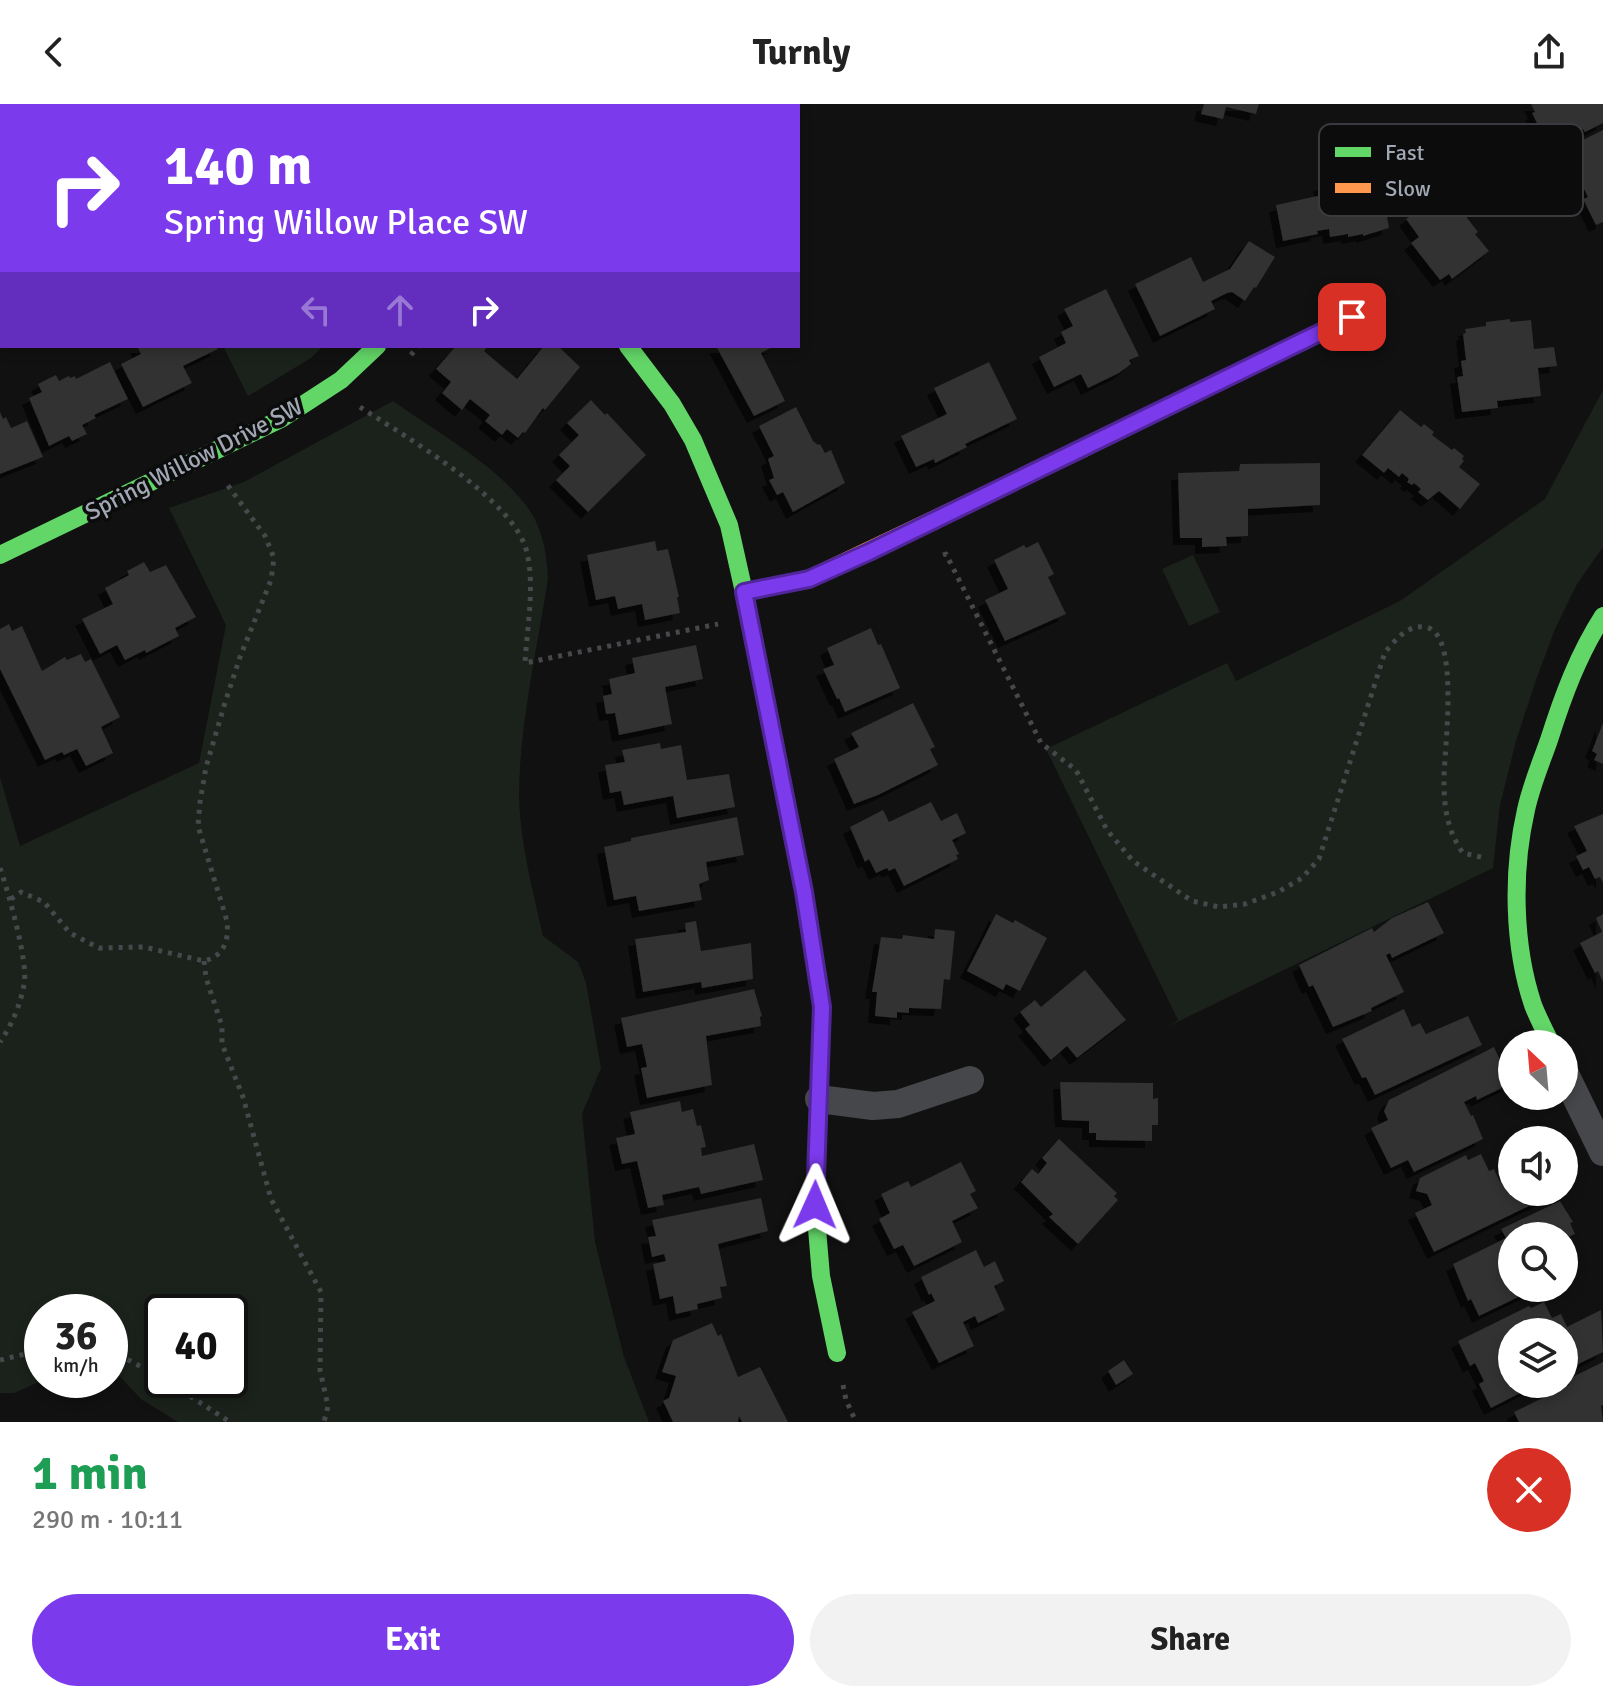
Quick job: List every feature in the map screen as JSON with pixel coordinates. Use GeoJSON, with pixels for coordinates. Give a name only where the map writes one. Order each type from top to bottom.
{"type":"FeatureCollection","features":[{"type":"Feature","properties":{"kind":"street"},"geometry":{"type":"LineString","coordinates":[[744,592],[809,579],[869,552],[1352,317]]}},
{"type":"Feature","properties":{"kind":"street","name":"Spring Willow Drive SW"},"geometry":{"type":"LineString","coordinates":[[0,555],[281,419],[341,380],[375,348]]}},
{"type":"Feature","properties":{"kind":"street"},"geometry":{"type":"LineString","coordinates":[[630,348],[672,404],[693,440],[729,525],[751,625],[815,953],[822,1007],[815,1161],[816,1225],[821,1276],[837,1353]]}},
{"type":"Feature","properties":{"kind":"street"},"geometry":{"type":"LineString","coordinates":[[1545,1030],[1533,1004],[1518,916],[1518,872],[1526,810],[1579,658],[1603,616]]}},
{"type":"Feature","properties":{"kind":"street"},"geometry":{"type":"LineString","coordinates":[[819,1099],[873,1106],[898,1104],[970,1080]]}},
{"type":"Feature","properties":{"kind":"street"},"geometry":{"type":"LineString","coordinates":[[1578,1101],[1603,1152]]}},
{"type":"Feature","properties":{"kind":"path"},"geometry":{"type":"LineString","coordinates":[[360,407],[430,453],[508,515],[519,531],[527,550],[530,572],[525,663],[731,622],[751,625]]}},
{"type":"Feature","properties":{"kind":"path"},"geometry":{"type":"LineString","coordinates":[[11,899],[21,892],[44,902],[70,933],[99,948],[144,947],[204,961],[214,958],[222,950],[229,936],[220,890],[198,826],[206,767],[240,657],[271,580],[274,558],[265,536],[223,479]]}},
{"type":"Feature","properties":{"kind":"path"},"geometry":{"type":"LineString","coordinates":[[931,560],[946,554],[1041,743],[1076,770],[1107,830],[1133,861],[1192,901],[1219,907],[1245,904],[1278,892],[1302,878],[1319,859],[1385,652],[1402,633],[1418,627],[1429,628],[1438,634],[1448,666],[1444,785],[1447,822],[1463,853],[1496,858]]}},
{"type":"Feature","properties":{"kind":"path"},"geometry":{"type":"LineString","coordinates":[[0,868],[11,899],[25,982],[12,1024],[0,1042]]}},
{"type":"Feature","properties":{"kind":"path"},"geometry":{"type":"LineString","coordinates":[[204,961],[206,978],[222,1026],[222,1044],[243,1097],[271,1199],[321,1292],[320,1370],[328,1406],[324,1422]]}},
{"type":"Feature","properties":{"kind":"path"},"geometry":{"type":"LineString","coordinates":[[0,1360],[24,1354]]}},
{"type":"Feature","properties":{"kind":"path"},"geometry":{"type":"LineString","coordinates":[[193,1398],[230,1422]]}},
{"type":"Feature","properties":{"kind":"shaded area"},"geometry":{"type":"Polygon","coordinates":[[[224,348],[321,348],[311,358],[248,396],[224,348]]]}},
{"type":"Feature","properties":{"kind":"shaded area"},"geometry":{"type":"Polygon","coordinates":[[[1603,390],[1603,547],[1577,584],[1555,629],[1536,680],[1500,805],[1493,868],[1167,1027],[1178,1020],[1046,749],[1227,663],[1236,681],[1400,601],[1545,499],[1603,390]]]}},
{"type":"Feature","properties":{"kind":"shaded area"},"geometry":{"type":"Polygon","coordinates":[[[393,401],[497,475],[525,504],[536,521],[545,549],[548,579],[522,743],[519,797],[522,832],[543,936],[578,962],[586,983],[601,1068],[582,1114],[595,1242],[624,1357],[649,1422],[178,1422],[141,1399],[128,1385],[128,1294],[24,1294],[24,1389],[14,1393],[0,1393],[0,777],[20,846],[199,763],[226,625],[169,508],[244,482],[393,401]]]}},
{"type":"Feature","properties":{"kind":"shaded area"},"geometry":{"type":"Polygon","coordinates":[[[1193,555],[1220,612],[1189,626],[1162,569],[1193,555]]]}},
{"type":"Feature","properties":{"kind":"building"},"geometry":{"type":"Polygon","coordinates":[[[1204,104],[1259,104],[1256,114],[1226,107],[1223,119],[1201,114],[1204,104]]]}},
{"type":"Feature","properties":{"kind":"building"},"geometry":{"type":"Polygon","coordinates":[[[1531,104],[1603,104],[1603,123],[1585,132],[1583,124],[1538,124],[1532,113],[1535,112],[1531,104]]]}},
{"type":"Feature","properties":{"kind":"building"},"geometry":{"type":"Polygon","coordinates":[[[1603,130],[1603,222],[1596,225],[1583,199],[1588,197],[1583,187],[1583,140],[1603,130]]]}},
{"type":"Feature","properties":{"kind":"building"},"geometry":{"type":"Polygon","coordinates":[[[1319,196],[1319,216],[1387,216],[1389,228],[1348,237],[1348,234],[1330,237],[1329,229],[1283,241],[1276,205],[1319,196]]]}},
{"type":"Feature","properties":{"kind":"building"},"geometry":{"type":"Polygon","coordinates":[[[1410,216],[1466,216],[1489,251],[1452,279],[1449,274],[1440,280],[1411,243],[1419,237],[1406,219],[1410,216]]]}},
{"type":"Feature","properties":{"kind":"building"},"geometry":{"type":"Polygon","coordinates":[[[1249,241],[1275,257],[1245,301],[1232,292],[1227,293],[1211,301],[1215,309],[1160,336],[1135,284],[1191,257],[1203,282],[1230,269],[1249,241]]]}},
{"type":"Feature","properties":{"kind":"building"},"geometry":{"type":"Polygon","coordinates":[[[1106,289],[1139,356],[1129,360],[1131,364],[1119,373],[1088,388],[1081,374],[1054,387],[1039,357],[1066,343],[1061,332],[1073,326],[1064,309],[1106,289]]]}},
{"type":"Feature","properties":{"kind":"building"},"geometry":{"type":"Polygon","coordinates":[[[1510,319],[1510,322],[1531,320],[1534,349],[1554,347],[1557,366],[1538,368],[1541,396],[1497,401],[1498,408],[1462,412],[1457,377],[1463,376],[1461,361],[1466,360],[1465,329],[1510,319]]]}},
{"type":"Feature","properties":{"kind":"building"},"geometry":{"type":"Polygon","coordinates":[[[138,348],[218,349],[183,366],[192,383],[143,407],[121,364],[141,354],[138,348]]]}},
{"type":"Feature","properties":{"kind":"building"},"geometry":{"type":"Polygon","coordinates":[[[454,348],[486,348],[484,351],[517,379],[542,348],[560,348],[580,367],[518,438],[507,429],[502,435],[485,421],[490,415],[470,399],[462,410],[442,393],[451,382],[436,369],[454,348]]]}},
{"type":"Feature","properties":{"kind":"building"},"geometry":{"type":"Polygon","coordinates":[[[717,348],[770,348],[761,353],[785,401],[754,416],[717,348]]]}},
{"type":"Feature","properties":{"kind":"building"},"geometry":{"type":"Polygon","coordinates":[[[110,362],[128,399],[94,415],[96,418],[82,425],[87,434],[72,441],[69,436],[49,446],[29,398],[42,392],[38,384],[56,375],[59,381],[69,376],[76,379],[110,362]]]}},
{"type":"Feature","properties":{"kind":"building"},"geometry":{"type":"Polygon","coordinates":[[[989,362],[1017,419],[965,444],[967,447],[935,463],[934,459],[916,467],[901,436],[947,414],[934,388],[989,362]]]}},
{"type":"Feature","properties":{"kind":"building"},"geometry":{"type":"Polygon","coordinates":[[[591,400],[646,455],[588,512],[556,480],[570,466],[559,455],[579,435],[567,423],[591,400]]]}},
{"type":"Feature","properties":{"kind":"building"},"geometry":{"type":"Polygon","coordinates":[[[796,407],[813,441],[820,444],[825,453],[831,450],[845,483],[793,512],[783,492],[777,495],[769,480],[774,478],[768,459],[774,456],[759,426],[796,407]]]}},
{"type":"Feature","properties":{"kind":"building"},"geometry":{"type":"Polygon","coordinates":[[[1400,410],[1421,427],[1424,424],[1434,432],[1432,435],[1464,456],[1459,467],[1480,484],[1460,509],[1439,491],[1428,500],[1418,492],[1421,489],[1414,483],[1407,482],[1409,479],[1402,473],[1399,477],[1388,468],[1384,473],[1362,455],[1400,410]]]}},
{"type":"Feature","properties":{"kind":"building"},"geometry":{"type":"Polygon","coordinates":[[[0,412],[11,428],[27,421],[43,457],[0,474],[0,412]]]}},
{"type":"Feature","properties":{"kind":"building"},"geometry":{"type":"Polygon","coordinates":[[[1320,463],[1320,505],[1248,509],[1248,536],[1226,537],[1227,546],[1202,547],[1202,538],[1180,538],[1178,473],[1239,471],[1240,464],[1320,463]]]}},
{"type":"Feature","properties":{"kind":"building"},"geometry":{"type":"Polygon","coordinates":[[[655,541],[657,551],[668,549],[680,613],[645,620],[642,604],[618,609],[615,596],[596,600],[587,555],[655,541]]]}},
{"type":"Feature","properties":{"kind":"building"},"geometry":{"type":"Polygon","coordinates":[[[1038,542],[1054,574],[1048,577],[1066,614],[1005,641],[985,600],[1008,589],[994,560],[1024,545],[1026,548],[1038,542]]]}},
{"type":"Feature","properties":{"kind":"building"},"geometry":{"type":"Polygon","coordinates":[[[144,562],[150,572],[166,565],[196,617],[175,628],[179,636],[146,653],[145,650],[125,660],[117,645],[100,654],[82,619],[113,604],[105,588],[129,575],[127,571],[144,562]]]}},
{"type":"Feature","properties":{"kind":"building"},"geometry":{"type":"Polygon","coordinates":[[[9,624],[12,631],[22,626],[42,671],[65,657],[67,660],[81,654],[85,662],[91,659],[120,717],[101,727],[113,753],[86,766],[77,749],[45,760],[0,669],[0,629],[9,624]]]}},
{"type":"Feature","properties":{"kind":"building"},"geometry":{"type":"Polygon","coordinates":[[[871,628],[900,688],[845,712],[823,669],[834,665],[827,648],[871,628]]]}},
{"type":"Feature","properties":{"kind":"building"},"geometry":{"type":"Polygon","coordinates":[[[696,645],[703,679],[665,687],[672,724],[619,735],[615,713],[606,714],[603,696],[612,694],[609,679],[635,673],[632,658],[696,645]]]}},
{"type":"Feature","properties":{"kind":"building"},"geometry":{"type":"Polygon","coordinates":[[[913,703],[935,747],[930,749],[938,765],[854,804],[834,759],[859,747],[851,733],[913,703]]]}},
{"type":"Feature","properties":{"kind":"building"},"geometry":{"type":"Polygon","coordinates":[[[1603,723],[1603,764],[1594,760],[1597,754],[1592,751],[1603,723]]]}},
{"type":"Feature","properties":{"kind":"building"},"geometry":{"type":"Polygon","coordinates":[[[660,743],[661,749],[681,745],[687,780],[729,774],[735,807],[677,818],[673,796],[624,805],[621,791],[610,793],[605,765],[625,762],[622,750],[660,743]]]}},
{"type":"Feature","properties":{"kind":"building"},"geometry":{"type":"Polygon","coordinates":[[[931,802],[941,821],[957,813],[966,833],[952,840],[959,854],[956,855],[958,859],[904,886],[895,868],[876,873],[869,859],[865,862],[850,827],[883,810],[889,822],[931,802]]]}},
{"type":"Feature","properties":{"kind":"building"},"geometry":{"type":"Polygon","coordinates":[[[1603,814],[1603,883],[1600,877],[1595,879],[1589,867],[1583,870],[1576,856],[1587,851],[1574,826],[1603,814]]]}},
{"type":"Feature","properties":{"kind":"building"},"geometry":{"type":"Polygon","coordinates":[[[737,817],[744,855],[706,862],[709,880],[699,884],[702,900],[639,911],[636,896],[614,900],[604,847],[631,841],[631,838],[737,817]]]}},
{"type":"Feature","properties":{"kind":"building"},"geometry":{"type":"Polygon","coordinates":[[[1428,902],[1444,933],[1392,958],[1390,953],[1386,955],[1404,992],[1371,1008],[1372,1011],[1333,1027],[1313,985],[1309,987],[1299,965],[1372,928],[1374,932],[1392,918],[1428,902]]]}},
{"type":"Feature","properties":{"kind":"building"},"geometry":{"type":"Polygon","coordinates":[[[996,914],[1013,923],[1015,920],[1047,938],[1020,991],[1006,984],[1003,990],[967,971],[996,914]]]}},
{"type":"Feature","properties":{"kind":"building"},"geometry":{"type":"Polygon","coordinates":[[[1603,914],[1603,982],[1580,943],[1602,932],[1596,918],[1603,914]]]}},
{"type":"Feature","properties":{"kind":"building"},"geometry":{"type":"Polygon","coordinates":[[[696,921],[701,951],[751,943],[753,979],[702,988],[701,982],[643,992],[635,939],[686,932],[685,923],[696,921]]]}},
{"type":"Feature","properties":{"kind":"building"},"geometry":{"type":"Polygon","coordinates":[[[935,929],[955,931],[950,980],[944,979],[941,1009],[909,1008],[909,1013],[897,1012],[897,1018],[875,1016],[877,992],[872,992],[881,937],[902,939],[903,935],[934,939],[935,929]]]}},
{"type":"Feature","properties":{"kind":"building"},"geometry":{"type":"Polygon","coordinates":[[[1085,970],[1126,1020],[1077,1058],[1067,1046],[1051,1060],[1025,1029],[1030,1025],[1020,1012],[1035,1000],[1041,1007],[1085,970]]]}},
{"type":"Feature","properties":{"kind":"building"},"geometry":{"type":"Polygon","coordinates":[[[754,989],[762,1016],[761,1026],[706,1036],[712,1085],[647,1098],[641,1068],[647,1067],[642,1044],[627,1047],[621,1018],[754,989]]]}},
{"type":"Feature","properties":{"kind":"building"},"geometry":{"type":"Polygon","coordinates":[[[1404,1009],[1412,1027],[1420,1023],[1426,1034],[1468,1016],[1482,1045],[1375,1095],[1366,1077],[1362,1078],[1342,1039],[1404,1009]]]}},
{"type":"Feature","properties":{"kind":"building"},"geometry":{"type":"Polygon","coordinates":[[[1494,1047],[1498,1056],[1498,1090],[1477,1100],[1476,1096],[1464,1102],[1483,1139],[1414,1172],[1408,1160],[1391,1168],[1371,1128],[1388,1120],[1384,1111],[1389,1100],[1494,1047]]]}},
{"type":"Feature","properties":{"kind":"building"},"geometry":{"type":"Polygon","coordinates":[[[1060,1082],[1153,1083],[1153,1099],[1158,1098],[1158,1125],[1152,1125],[1152,1141],[1096,1140],[1096,1133],[1089,1133],[1089,1121],[1062,1120],[1060,1082]]]}},
{"type":"Feature","properties":{"kind":"building"},"geometry":{"type":"Polygon","coordinates":[[[680,1101],[682,1112],[693,1109],[697,1126],[701,1125],[706,1147],[701,1148],[702,1156],[754,1144],[763,1180],[701,1194],[699,1187],[662,1195],[664,1205],[648,1208],[637,1161],[622,1164],[616,1138],[635,1134],[630,1112],[680,1101]]]}},
{"type":"Feature","properties":{"kind":"building"},"geometry":{"type":"Polygon","coordinates":[[[1059,1139],[1117,1193],[1114,1196],[1118,1200],[1078,1244],[1049,1217],[1053,1214],[1021,1182],[1032,1169],[1038,1174],[1047,1163],[1042,1158],[1059,1139]]]}},
{"type":"Feature","properties":{"kind":"building"},"geometry":{"type":"Polygon","coordinates":[[[1481,1154],[1489,1171],[1494,1169],[1498,1178],[1498,1206],[1529,1206],[1434,1252],[1415,1213],[1432,1205],[1427,1194],[1416,1191],[1420,1178],[1466,1155],[1468,1160],[1481,1154]]]}},
{"type":"Feature","properties":{"kind":"building"},"geometry":{"type":"Polygon","coordinates":[[[961,1162],[976,1191],[970,1194],[978,1208],[952,1221],[962,1242],[914,1266],[903,1245],[894,1249],[879,1219],[890,1213],[881,1194],[908,1181],[911,1187],[961,1162]]]}},
{"type":"Feature","properties":{"kind":"building"},"geometry":{"type":"Polygon","coordinates":[[[761,1198],[768,1231],[718,1244],[727,1286],[720,1287],[722,1298],[697,1304],[698,1309],[676,1314],[673,1296],[660,1299],[653,1264],[666,1261],[664,1254],[652,1257],[648,1237],[656,1236],[652,1220],[761,1198]]]}},
{"type":"Feature","properties":{"kind":"building"},"geometry":{"type":"Polygon","coordinates":[[[1549,1206],[1563,1206],[1573,1222],[1516,1222],[1549,1206]]]}},
{"type":"Feature","properties":{"kind":"building"},"geometry":{"type":"Polygon","coordinates":[[[1498,1242],[1498,1302],[1508,1302],[1479,1316],[1471,1299],[1468,1301],[1453,1264],[1498,1242]]]}},
{"type":"Feature","properties":{"kind":"building"},"geometry":{"type":"Polygon","coordinates":[[[976,1250],[984,1267],[995,1261],[1004,1281],[994,1286],[1005,1310],[978,1323],[975,1316],[963,1322],[974,1346],[939,1363],[912,1312],[935,1301],[921,1277],[976,1250]]]}},
{"type":"Feature","properties":{"kind":"building"},"geometry":{"type":"Polygon","coordinates":[[[1544,1302],[1552,1318],[1505,1318],[1529,1306],[1531,1308],[1544,1302]]]}},
{"type":"Feature","properties":{"kind":"building"},"geometry":{"type":"Polygon","coordinates":[[[1601,1310],[1603,1352],[1578,1364],[1578,1322],[1601,1310]]]}},
{"type":"Feature","properties":{"kind":"building"},"geometry":{"type":"Polygon","coordinates":[[[1498,1321],[1498,1398],[1511,1398],[1491,1408],[1479,1384],[1484,1381],[1475,1363],[1470,1366],[1458,1341],[1498,1321]]]}},
{"type":"Feature","properties":{"kind":"building"},"geometry":{"type":"Polygon","coordinates":[[[712,1323],[718,1336],[721,1334],[738,1377],[760,1367],[788,1422],[742,1422],[739,1416],[738,1422],[673,1422],[663,1401],[669,1398],[676,1376],[662,1372],[673,1340],[712,1323]]]}},
{"type":"Feature","properties":{"kind":"building"},"geometry":{"type":"Polygon","coordinates":[[[1124,1360],[1133,1374],[1116,1385],[1108,1371],[1124,1360]]]}},
{"type":"Feature","properties":{"kind":"building"},"geometry":{"type":"Polygon","coordinates":[[[1603,1362],[1603,1422],[1519,1422],[1514,1412],[1543,1398],[1578,1398],[1578,1374],[1603,1362]]]}},
{"type":"Feature","properties":{"kind":"traffic: fast"},"geometry":{"type":"LineString","coordinates":[[1084,448],[1352,317]]}},
{"type":"Feature","properties":{"kind":"traffic: fast"},"geometry":{"type":"LineString","coordinates":[[0,555],[281,419],[341,380],[375,348]]}},
{"type":"Feature","properties":{"kind":"traffic: fast"},"geometry":{"type":"LineString","coordinates":[[630,348],[672,404],[693,440],[729,525],[744,592],[804,892],[822,1007],[815,1205],[821,1276],[837,1353]]}},
{"type":"Feature","properties":{"kind":"traffic: fast"},"geometry":{"type":"LineString","coordinates":[[1545,1030],[1526,982],[1518,933],[1517,883],[1521,833],[1533,783],[1560,708],[1579,661],[1603,616]]}},
{"type":"Feature","properties":{"kind":"traffic: slow"},"geometry":{"type":"LineString","coordinates":[[744,592],[809,579],[1084,448]]}},
{"type":"Feature","properties":{"kind":"route"},"geometry":{"type":"LineString","coordinates":[[815,1205],[822,1007],[804,892],[744,592],[809,579],[869,552],[1352,317]]}}]}
